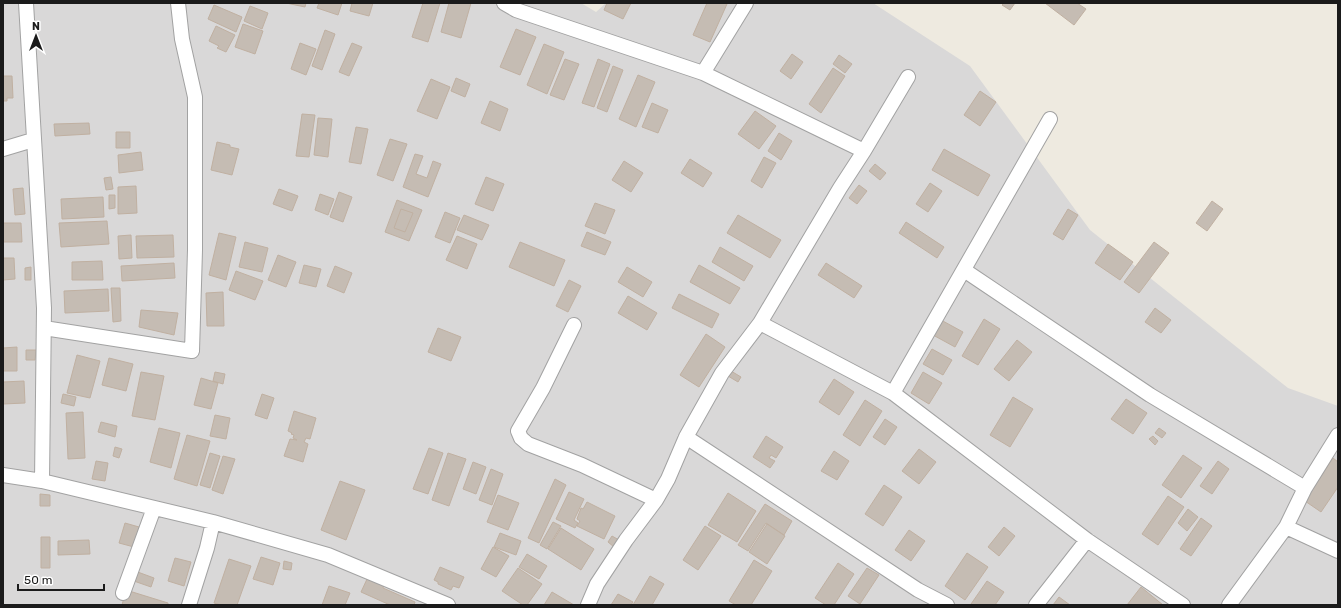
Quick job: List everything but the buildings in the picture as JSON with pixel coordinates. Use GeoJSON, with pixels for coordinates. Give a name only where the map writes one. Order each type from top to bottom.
{"type":"FeatureCollection","features":[{"type":"Feature","properties":{"kind":"street"},"geometry":{"type":"LineString","coordinates":[[26,3],[44,308],[42,481]]}},
{"type":"Feature","properties":{"kind":"street"},"geometry":{"type":"LineString","coordinates":[[44,328],[192,350],[196,250],[196,97],[182,39],[178,3]]}},
{"type":"Feature","properties":{"kind":"street"},"geometry":{"type":"LineString","coordinates":[[504,3],[516,10],[703,73],[864,151]]}},
{"type":"Feature","properties":{"kind":"street"},"geometry":{"type":"LineString","coordinates":[[703,73],[746,3]]}},
{"type":"Feature","properties":{"kind":"street"},"geometry":{"type":"LineString","coordinates":[[588,605],[601,578],[626,540],[656,500],[668,479],[686,437],[722,373],[760,323],[908,77]]}},
{"type":"Feature","properties":{"kind":"street"},"geometry":{"type":"LineString","coordinates":[[892,393],[1050,119]]}},
{"type":"Feature","properties":{"kind":"street"},"geometry":{"type":"LineString","coordinates":[[3,149],[33,140]]}},
{"type":"Feature","properties":{"kind":"street"},"geometry":{"type":"LineString","coordinates":[[964,270],[1150,395],[1305,488]]}},
{"type":"Feature","properties":{"kind":"street"},"geometry":{"type":"LineString","coordinates":[[760,323],[892,393],[1087,540],[1183,605]]}},
{"type":"Feature","properties":{"kind":"street"},"geometry":{"type":"LineString","coordinates":[[574,325],[543,388],[518,431],[521,438],[528,444],[582,465],[656,500]]}},
{"type":"Feature","properties":{"kind":"street"},"geometry":{"type":"LineString","coordinates":[[1229,605],[1286,527],[1305,488],[1338,435]]}},
{"type":"Feature","properties":{"kind":"street"},"geometry":{"type":"LineString","coordinates":[[686,437],[918,590],[947,605]]}},
{"type":"Feature","properties":{"kind":"street"},"geometry":{"type":"LineString","coordinates":[[3,475],[42,481],[213,522],[328,555],[448,605]]}},
{"type":"Feature","properties":{"kind":"street"},"geometry":{"type":"LineString","coordinates":[[123,593],[154,508]]}},
{"type":"Feature","properties":{"kind":"street"},"geometry":{"type":"LineString","coordinates":[[189,605],[207,548],[213,522]]}},
{"type":"Feature","properties":{"kind":"street"},"geometry":{"type":"LineString","coordinates":[[1286,527],[1338,551]]}},
{"type":"Feature","properties":{"kind":"street"},"geometry":{"type":"LineString","coordinates":[[1036,605],[1087,540]]}},
{"type":"Feature","properties":{"kind":"shaded area"},"geometry":{"type":"Polygon","coordinates":[[[3,3],[581,3],[596,12],[606,3],[873,3],[970,66],[1090,230],[1288,388],[1338,406],[1338,605],[3,605],[3,3]]]}}]}
